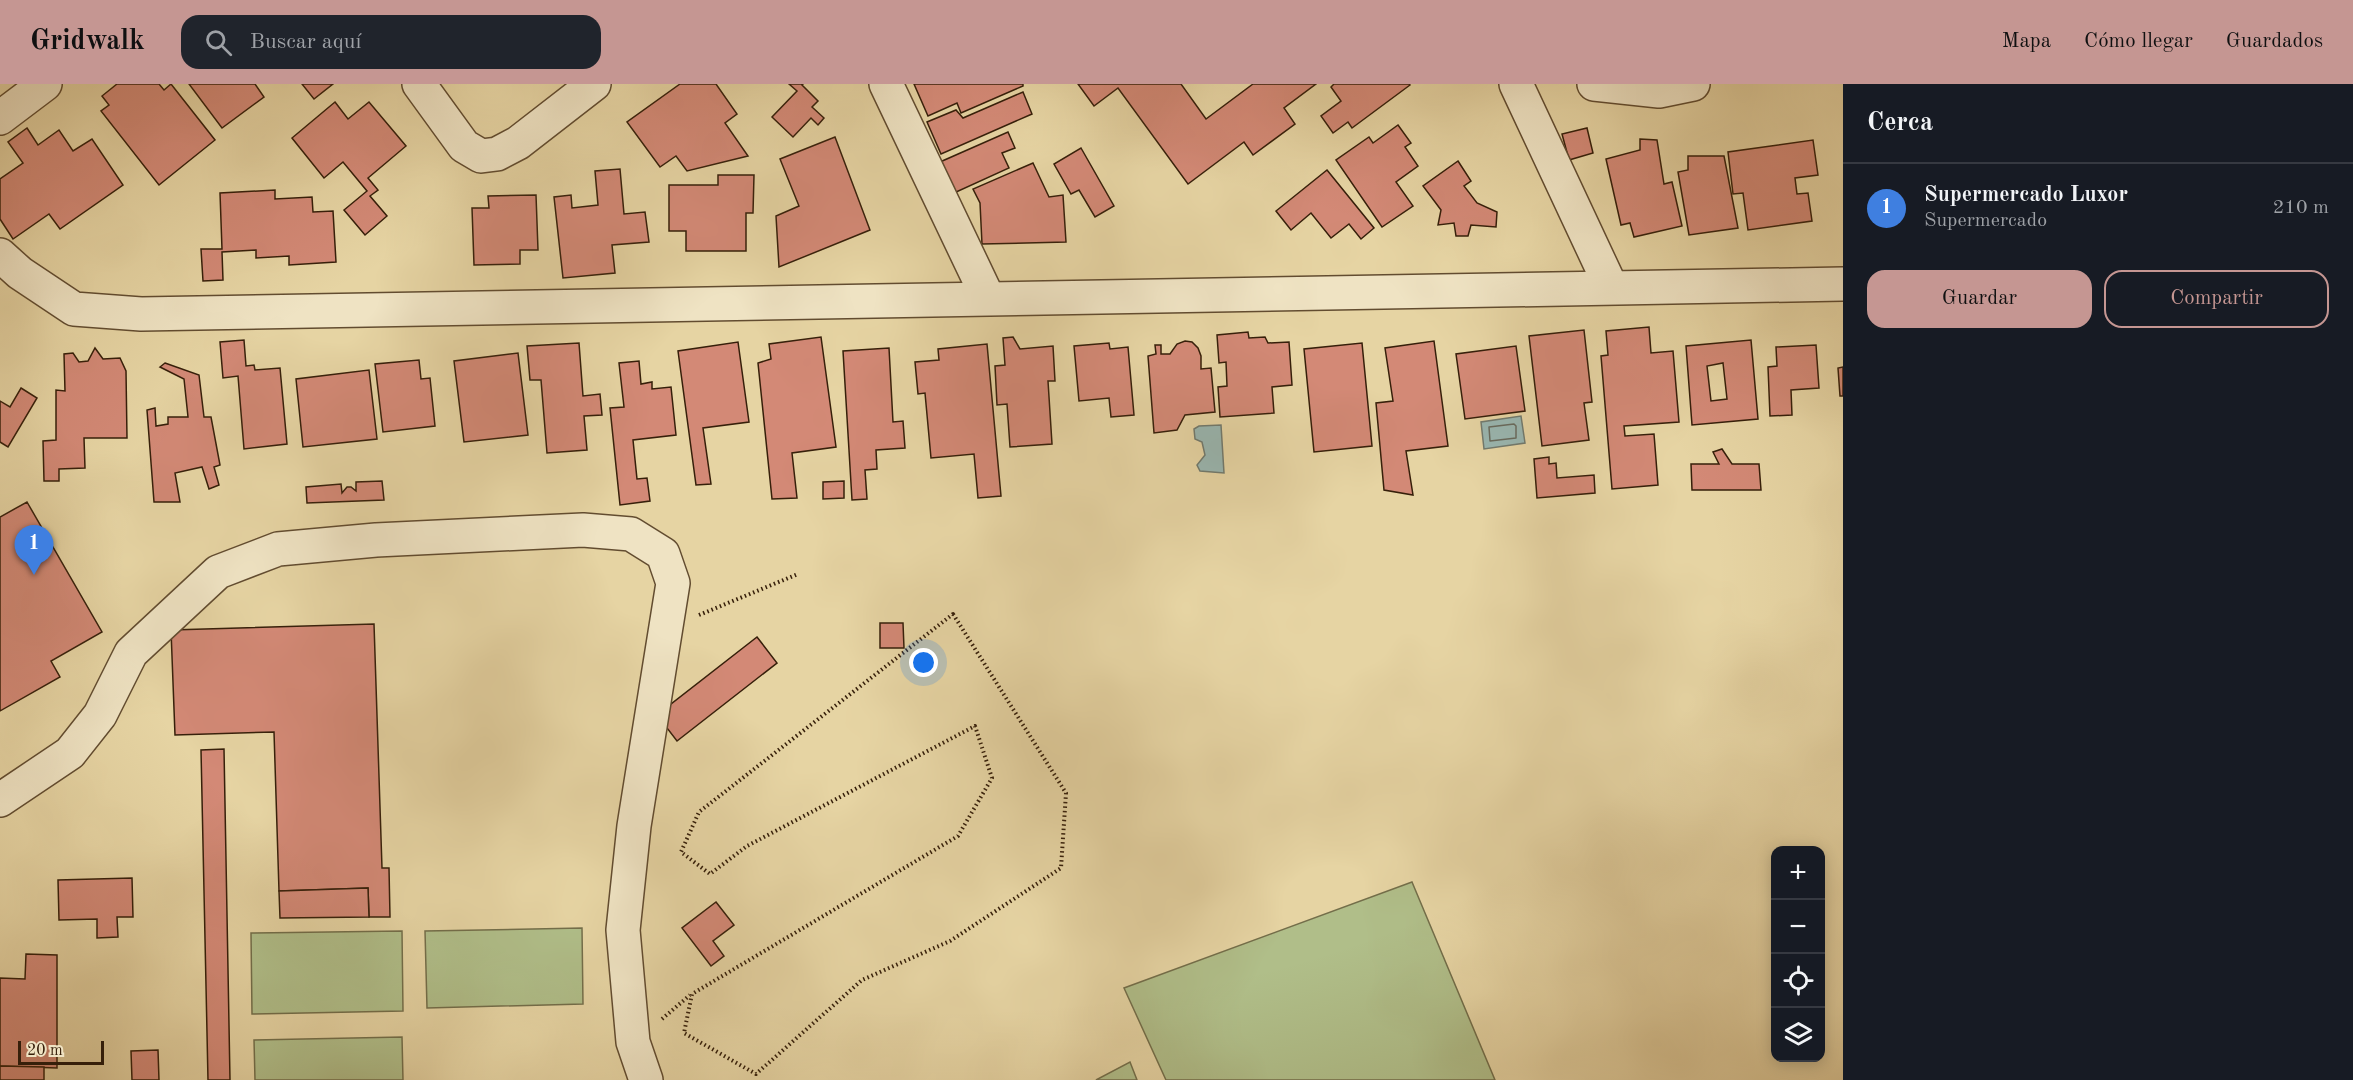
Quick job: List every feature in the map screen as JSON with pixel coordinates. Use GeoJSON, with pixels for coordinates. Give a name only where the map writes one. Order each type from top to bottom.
{"type":"FeatureCollection","features":[{"type":"Feature","properties":{"kind":"street"},"geometry":{"type":"LineString","coordinates":[[0,118],[45,84]]}},
{"type":"Feature","properties":{"kind":"street"},"geometry":{"type":"LineString","coordinates":[[419,84],[464,146],[481,156],[497,154],[518,142],[594,84]]}},
{"type":"Feature","properties":{"kind":"street"},"geometry":{"type":"LineString","coordinates":[[886,84],[988,298]]}},
{"type":"Feature","properties":{"kind":"street"},"geometry":{"type":"LineString","coordinates":[[1516,84],[1611,287]]}},
{"type":"Feature","properties":{"kind":"street"},"geometry":{"type":"LineString","coordinates":[[1594,84],[1659,91],[1693,84]]}},
{"type":"Feature","properties":{"kind":"street"},"geometry":{"type":"LineString","coordinates":[[0,255],[20,273],[74,309],[141,314],[1843,284]]}},
{"type":"Feature","properties":{"kind":"street"},"geometry":{"type":"LineString","coordinates":[[0,800],[70,753],[100,715],[130,653],[218,572],[278,549],[376,540],[572,531],[631,534],[663,554],[674,583],[634,826],[623,930],[633,1042],[646,1080]]}},
{"type":"Feature","properties":{"kind":"path"},"geometry":{"type":"LineString","coordinates":[[665,629],[798,574]]}},
{"type":"Feature","properties":{"kind":"path"},"geometry":{"type":"LineString","coordinates":[[953,614],[1066,793],[1061,868],[950,941],[862,980],[756,1074],[684,1033],[692,994],[958,836],[992,777],[975,726],[747,846],[710,874],[681,852],[699,812],[953,614]]}},
{"type":"Feature","properties":{"kind":"green space"},"geometry":{"type":"Polygon","coordinates":[[[1412,882],[1495,1080],[1166,1080],[1124,988],[1412,882]]]}},
{"type":"Feature","properties":{"kind":"green space"},"geometry":{"type":"Polygon","coordinates":[[[582,928],[583,1004],[427,1008],[425,931],[582,928]]]}},
{"type":"Feature","properties":{"kind":"green space"},"geometry":{"type":"Polygon","coordinates":[[[402,931],[403,1011],[252,1014],[251,933],[402,931]]]}},
{"type":"Feature","properties":{"kind":"green space"},"geometry":{"type":"Polygon","coordinates":[[[402,1037],[403,1080],[255,1080],[254,1040],[402,1037]]]}},
{"type":"Feature","properties":{"kind":"green space"},"geometry":{"type":"Polygon","coordinates":[[[1130,1062],[1137,1080],[1096,1080],[1130,1062]]]}},
{"type":"Feature","properties":{"kind":"water"},"geometry":{"type":"Polygon","coordinates":[[[1521,416],[1525,443],[1484,449],[1481,422],[1521,416]]]}},
{"type":"Feature","properties":{"kind":"water"},"geometry":{"type":"Polygon","coordinates":[[[1221,425],[1224,473],[1200,471],[1197,465],[1205,455],[1202,442],[1195,439],[1194,429],[1199,426],[1221,425]]]}},
{"type":"Feature","properties":{"kind":"building"},"geometry":{"type":"Polygon","coordinates":[[[117,84],[159,84],[164,90],[171,84],[215,140],[159,185],[101,111],[109,105],[102,96],[117,84]]]}},
{"type":"Feature","properties":{"kind":"building"},"geometry":{"type":"Polygon","coordinates":[[[189,84],[255,84],[264,97],[222,128],[189,84]]]}},
{"type":"Feature","properties":{"kind":"building"},"geometry":{"type":"Polygon","coordinates":[[[302,84],[333,84],[314,99],[302,84]]]}},
{"type":"Feature","properties":{"kind":"building"},"geometry":{"type":"Polygon","coordinates":[[[680,84],[716,84],[737,114],[725,123],[748,156],[687,171],[676,156],[660,167],[627,122],[680,84]]]}},
{"type":"Feature","properties":{"kind":"building"},"geometry":{"type":"Polygon","coordinates":[[[789,84],[803,84],[818,101],[812,107],[824,118],[818,125],[811,118],[793,137],[772,117],[797,91],[789,84]]]}},
{"type":"Feature","properties":{"kind":"building"},"geometry":{"type":"Polygon","coordinates":[[[914,84],[1023,84],[1023,86],[961,113],[957,103],[928,116],[914,84]]]}},
{"type":"Feature","properties":{"kind":"building"},"geometry":{"type":"Polygon","coordinates":[[[1078,84],[1181,84],[1206,119],[1253,84],[1316,84],[1284,108],[1295,124],[1253,155],[1244,142],[1188,184],[1118,88],[1094,106],[1078,84]]]}},
{"type":"Feature","properties":{"kind":"building"},"geometry":{"type":"Polygon","coordinates":[[[1334,84],[1410,85],[1352,128],[1348,122],[1333,133],[1321,116],[1341,101],[1331,87],[1334,84]]]}},
{"type":"Feature","properties":{"kind":"building"},"geometry":{"type":"Polygon","coordinates":[[[1023,92],[1032,114],[941,154],[927,122],[956,110],[963,118],[1023,92]]]}},
{"type":"Feature","properties":{"kind":"building"},"geometry":{"type":"Polygon","coordinates":[[[335,102],[348,119],[369,102],[406,146],[368,178],[378,190],[370,196],[387,216],[365,235],[344,210],[367,191],[343,162],[324,178],[292,138],[335,102]]]}},
{"type":"Feature","properties":{"kind":"building"},"geometry":{"type":"Polygon","coordinates":[[[1398,125],[1411,143],[1405,147],[1418,166],[1396,182],[1413,206],[1382,227],[1336,160],[1369,137],[1373,143],[1398,125]]]}},
{"type":"Feature","properties":{"kind":"building"},"geometry":{"type":"Polygon","coordinates":[[[27,128],[38,145],[59,130],[73,151],[92,139],[123,185],[60,229],[49,214],[13,239],[0,219],[0,179],[23,163],[8,142],[27,128]]]}},
{"type":"Feature","properties":{"kind":"building"},"geometry":{"type":"Polygon","coordinates":[[[1587,128],[1593,153],[1569,160],[1562,134],[1587,128]]]}},
{"type":"Feature","properties":{"kind":"building"},"geometry":{"type":"Polygon","coordinates":[[[1008,132],[1015,148],[1002,153],[1009,168],[954,193],[940,162],[1008,132]]]}},
{"type":"Feature","properties":{"kind":"building"},"geometry":{"type":"Polygon","coordinates":[[[835,137],[870,230],[779,267],[776,216],[799,206],[780,159],[835,137]]]}},
{"type":"Feature","properties":{"kind":"building"},"geometry":{"type":"Polygon","coordinates":[[[1640,139],[1657,140],[1664,184],[1672,182],[1682,226],[1634,237],[1630,223],[1621,225],[1606,159],[1640,150],[1640,139]]]}},
{"type":"Feature","properties":{"kind":"building"},"geometry":{"type":"Polygon","coordinates":[[[1813,140],[1818,175],[1795,178],[1797,194],[1808,193],[1812,221],[1748,230],[1743,193],[1733,194],[1728,152],[1813,140]]]}},
{"type":"Feature","properties":{"kind":"building"},"geometry":{"type":"Polygon","coordinates":[[[1081,148],[1114,206],[1095,217],[1079,190],[1071,194],[1054,164],[1081,148]]]}},
{"type":"Feature","properties":{"kind":"building"},"geometry":{"type":"Polygon","coordinates":[[[1688,156],[1724,156],[1738,228],[1689,235],[1678,172],[1688,170],[1688,156]]]}},
{"type":"Feature","properties":{"kind":"building"},"geometry":{"type":"Polygon","coordinates":[[[1458,161],[1471,181],[1464,186],[1477,203],[1497,212],[1496,227],[1471,225],[1468,236],[1456,236],[1454,223],[1438,225],[1441,210],[1423,186],[1458,161]]]}},
{"type":"Feature","properties":{"kind":"building"},"geometry":{"type":"Polygon","coordinates":[[[1033,163],[1049,197],[1063,195],[1066,242],[982,244],[980,203],[973,189],[1033,163]]]}},
{"type":"Feature","properties":{"kind":"building"},"geometry":{"type":"Polygon","coordinates":[[[620,169],[624,214],[645,212],[649,242],[612,245],[615,273],[563,278],[554,197],[571,195],[572,208],[598,205],[595,171],[620,169]]]}},
{"type":"Feature","properties":{"kind":"building"},"geometry":{"type":"Polygon","coordinates":[[[1327,170],[1374,228],[1361,239],[1349,224],[1331,238],[1311,213],[1291,230],[1276,211],[1327,170]]]}},
{"type":"Feature","properties":{"kind":"building"},"geometry":{"type":"Polygon","coordinates":[[[718,175],[754,175],[753,213],[746,213],[746,251],[686,251],[686,231],[669,231],[669,185],[718,185],[718,175]]]}},
{"type":"Feature","properties":{"kind":"building"},"geometry":{"type":"Polygon","coordinates":[[[275,190],[275,199],[312,197],[313,212],[333,211],[336,262],[289,265],[289,256],[256,258],[256,250],[222,252],[223,280],[203,281],[201,249],[222,249],[220,193],[275,190]]]}},
{"type":"Feature","properties":{"kind":"building"},"geometry":{"type":"Polygon","coordinates":[[[536,195],[538,250],[520,250],[520,264],[474,265],[472,208],[489,208],[488,196],[536,195]]]}},
{"type":"Feature","properties":{"kind":"building"},"geometry":{"type":"Polygon","coordinates":[[[1649,327],[1651,353],[1673,351],[1679,422],[1624,426],[1625,436],[1654,434],[1658,485],[1612,489],[1601,356],[1608,355],[1606,331],[1649,327]]]}},
{"type":"Feature","properties":{"kind":"building"},"geometry":{"type":"Polygon","coordinates":[[[1584,330],[1592,402],[1584,403],[1589,440],[1542,446],[1529,336],[1584,330]]]}},
{"type":"Feature","properties":{"kind":"building"},"geometry":{"type":"Polygon","coordinates":[[[1248,332],[1249,338],[1265,337],[1268,343],[1289,342],[1292,385],[1272,387],[1274,413],[1220,417],[1218,387],[1227,386],[1226,362],[1219,363],[1217,335],[1248,332]]]}},
{"type":"Feature","properties":{"kind":"building"},"geometry":{"type":"Polygon","coordinates":[[[821,337],[836,447],[792,453],[797,498],[772,499],[758,363],[771,359],[769,344],[821,337]]]}},
{"type":"Feature","properties":{"kind":"building"},"geometry":{"type":"Polygon","coordinates":[[[1013,337],[1020,349],[1053,346],[1055,381],[1048,381],[1052,444],[1010,447],[1007,404],[997,405],[995,366],[1005,365],[1003,338],[1013,337]]]}},
{"type":"Feature","properties":{"kind":"building"},"geometry":{"type":"Polygon","coordinates":[[[244,340],[246,366],[254,365],[255,370],[280,368],[287,444],[244,449],[238,376],[223,378],[220,342],[244,340]]]}},
{"type":"Feature","properties":{"kind":"building"},"geometry":{"type":"Polygon","coordinates":[[[1751,340],[1758,419],[1692,425],[1686,346],[1751,340]],[[1723,363],[1707,366],[1711,401],[1727,399],[1723,363]]]}},
{"type":"Feature","properties":{"kind":"building"},"geometry":{"type":"Polygon","coordinates":[[[1185,341],[1192,342],[1198,348],[1201,356],[1201,369],[1211,368],[1215,412],[1185,415],[1177,430],[1154,433],[1148,356],[1156,354],[1155,345],[1161,345],[1161,354],[1170,354],[1177,344],[1185,341]]]}},
{"type":"Feature","properties":{"kind":"building"},"geometry":{"type":"Polygon","coordinates":[[[1434,341],[1448,446],[1406,451],[1413,495],[1384,490],[1376,403],[1393,401],[1385,348],[1434,341]]]}},
{"type":"Feature","properties":{"kind":"building"},"geometry":{"type":"Polygon","coordinates":[[[738,342],[749,422],[703,428],[711,484],[696,485],[678,351],[738,342]]]}},
{"type":"Feature","properties":{"kind":"building"},"geometry":{"type":"Polygon","coordinates":[[[579,343],[583,396],[600,394],[602,415],[584,416],[587,450],[547,453],[541,380],[530,380],[527,346],[579,343]]]}},
{"type":"Feature","properties":{"kind":"building"},"geometry":{"type":"Polygon","coordinates":[[[1109,343],[1110,349],[1128,347],[1134,415],[1111,417],[1109,398],[1079,401],[1074,346],[1109,343]]]}},
{"type":"Feature","properties":{"kind":"building"},"geometry":{"type":"Polygon","coordinates":[[[1362,343],[1372,446],[1314,452],[1304,349],[1362,343]]]}},
{"type":"Feature","properties":{"kind":"building"},"geometry":{"type":"Polygon","coordinates":[[[987,344],[1001,496],[978,498],[974,454],[931,458],[925,393],[918,394],[915,362],[939,360],[938,349],[987,344]]]}},
{"type":"Feature","properties":{"kind":"building"},"geometry":{"type":"Polygon","coordinates":[[[1816,345],[1819,388],[1791,390],[1792,415],[1770,416],[1768,367],[1777,366],[1776,347],[1816,345]]]}},
{"type":"Feature","properties":{"kind":"building"},"geometry":{"type":"Polygon","coordinates":[[[1516,346],[1525,411],[1465,419],[1456,354],[1516,346]]]}},
{"type":"Feature","properties":{"kind":"building"},"geometry":{"type":"Polygon","coordinates":[[[95,348],[103,359],[120,358],[126,371],[127,438],[84,438],[85,468],[59,469],[59,481],[44,481],[43,441],[56,440],[56,390],[65,391],[64,354],[73,353],[79,362],[88,361],[95,348]]]}},
{"type":"Feature","properties":{"kind":"building"},"geometry":{"type":"Polygon","coordinates":[[[889,348],[893,422],[903,421],[905,448],[876,450],[877,469],[865,470],[867,499],[852,500],[843,351],[889,348]]]}},
{"type":"Feature","properties":{"kind":"building"},"geometry":{"type":"Polygon","coordinates":[[[518,353],[528,435],[464,442],[454,361],[518,353]]]}},
{"type":"Feature","properties":{"kind":"building"},"geometry":{"type":"Polygon","coordinates":[[[419,360],[421,379],[430,378],[435,426],[383,432],[375,364],[419,360]]]}},
{"type":"Feature","properties":{"kind":"building"},"geometry":{"type":"Polygon","coordinates":[[[639,361],[641,384],[652,382],[652,389],[671,387],[676,435],[633,440],[637,479],[647,478],[650,501],[620,505],[610,408],[624,407],[619,363],[639,361]]]}},
{"type":"Feature","properties":{"kind":"building"},"geometry":{"type":"Polygon","coordinates":[[[165,363],[199,375],[204,417],[211,417],[220,465],[214,467],[219,485],[209,489],[202,467],[175,473],[180,502],[154,502],[147,410],[155,408],[156,426],[168,424],[168,417],[188,417],[184,379],[160,367],[165,363]]]}},
{"type":"Feature","properties":{"kind":"building"},"geometry":{"type":"Polygon","coordinates":[[[1843,367],[1843,396],[1840,396],[1838,368],[1843,367]]]}},
{"type":"Feature","properties":{"kind":"building"},"geometry":{"type":"Polygon","coordinates":[[[369,370],[377,439],[303,447],[296,379],[369,370]]]}},
{"type":"Feature","properties":{"kind":"building"},"geometry":{"type":"Polygon","coordinates":[[[21,388],[37,398],[8,447],[0,442],[0,401],[10,407],[21,388]]]}},
{"type":"Feature","properties":{"kind":"building"},"geometry":{"type":"Polygon","coordinates":[[[1722,449],[1732,464],[1759,464],[1761,490],[1692,490],[1691,464],[1719,464],[1713,452],[1722,449]]]}},
{"type":"Feature","properties":{"kind":"building"},"geometry":{"type":"Polygon","coordinates":[[[1549,457],[1549,464],[1556,463],[1557,478],[1594,475],[1595,493],[1537,498],[1534,459],[1549,457]]]}},
{"type":"Feature","properties":{"kind":"building"},"geometry":{"type":"Polygon","coordinates":[[[382,481],[384,500],[307,503],[306,487],[341,484],[342,493],[347,487],[356,491],[356,482],[382,481]]]}},
{"type":"Feature","properties":{"kind":"building"},"geometry":{"type":"Polygon","coordinates":[[[844,481],[844,498],[823,499],[823,482],[844,481]]]}},
{"type":"Feature","properties":{"kind":"building"},"geometry":{"type":"Polygon","coordinates":[[[27,502],[102,632],[51,661],[60,677],[0,711],[0,517],[27,502]]]}},
{"type":"Feature","properties":{"kind":"building"},"geometry":{"type":"Polygon","coordinates":[[[880,623],[903,623],[904,648],[880,648],[880,623]]]}},
{"type":"Feature","properties":{"kind":"building"},"geometry":{"type":"Polygon","coordinates":[[[374,624],[382,868],[389,868],[390,917],[369,917],[368,888],[279,891],[274,732],[175,735],[171,630],[374,624]]]}},
{"type":"Feature","properties":{"kind":"building"},"geometry":{"type":"Polygon","coordinates":[[[757,637],[777,663],[677,741],[657,715],[757,637]]]}},
{"type":"Feature","properties":{"kind":"building"},"geometry":{"type":"Polygon","coordinates":[[[224,749],[230,1080],[208,1080],[201,750],[224,749]]]}},
{"type":"Feature","properties":{"kind":"building"},"geometry":{"type":"Polygon","coordinates":[[[132,878],[133,917],[117,917],[118,937],[97,938],[97,919],[59,920],[58,880],[132,878]]]}},
{"type":"Feature","properties":{"kind":"building"},"geometry":{"type":"Polygon","coordinates":[[[368,888],[369,917],[280,918],[279,891],[368,888]]]}},
{"type":"Feature","properties":{"kind":"building"},"geometry":{"type":"Polygon","coordinates":[[[716,902],[734,925],[713,941],[724,956],[711,966],[682,928],[716,902]]]}},
{"type":"Feature","properties":{"kind":"building"},"geometry":{"type":"Polygon","coordinates":[[[26,954],[57,955],[57,1068],[0,1066],[0,978],[25,979],[26,954]]]}},
{"type":"Feature","properties":{"kind":"building"},"geometry":{"type":"Polygon","coordinates":[[[158,1050],[159,1080],[132,1080],[131,1051],[158,1050]]]}},
{"type":"Feature","properties":{"kind":"building"},"geometry":{"type":"Polygon","coordinates":[[[0,1066],[44,1067],[44,1080],[0,1080],[0,1066]]]}},
{"type":"Feature","properties":{"kind":"place","name":"Supermercado Luxor"},"geometry":{"type":"Point","coordinates":[34,575]}}]}
